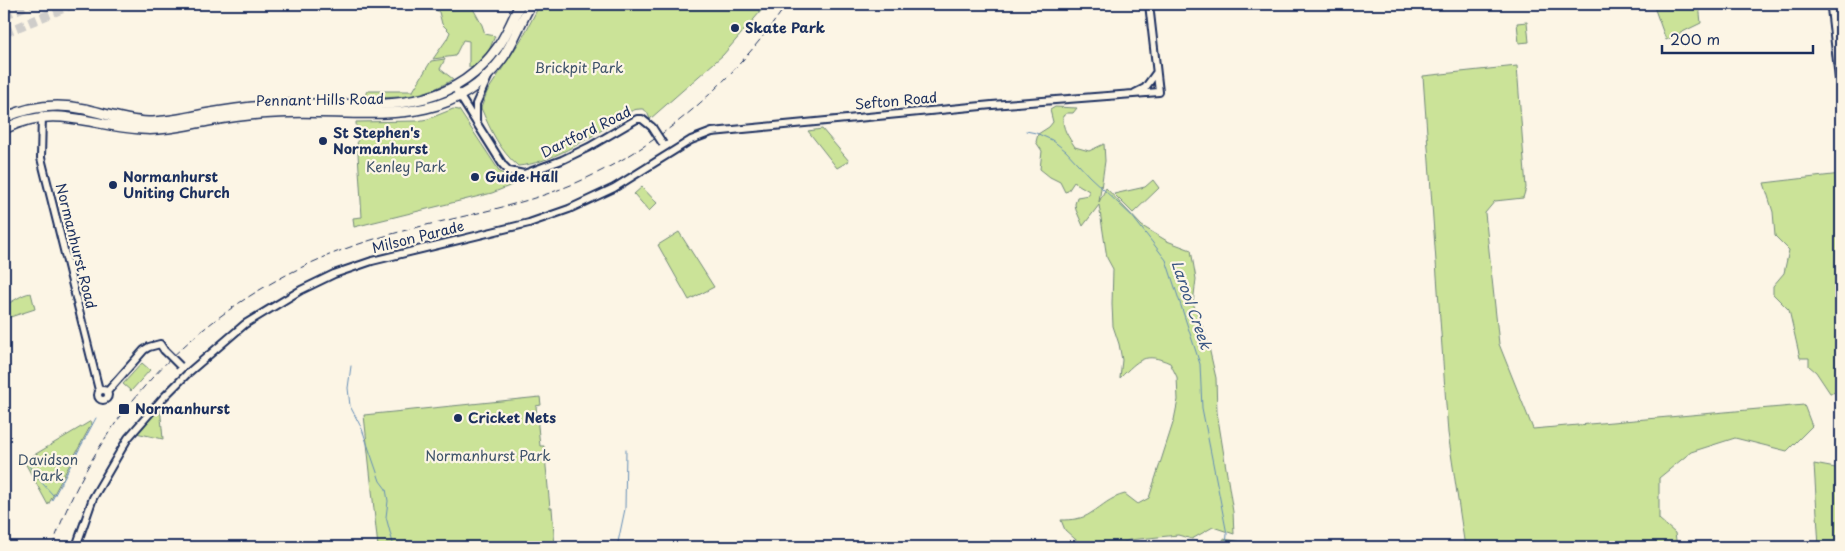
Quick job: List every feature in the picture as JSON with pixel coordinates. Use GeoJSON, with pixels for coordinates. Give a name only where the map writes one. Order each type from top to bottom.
{"type":"FeatureCollection","features":[{"type":"Feature","properties":{"kind":"highway","name":"Pennant Hills Road"},"geometry":{"type":"LineString","coordinates":[[4,118],[42,106],[74,107],[129,120],[158,122],[232,109],[279,105],[407,103],[429,98],[454,87],[471,76],[491,57],[505,36],[520,4]]}},
{"type":"Feature","properties":{"kind":"highway","name":"Pennant Hills Road"},"geometry":{"type":"LineString","coordinates":[[4,128],[28,120],[75,117],[122,127],[149,130],[244,115],[410,112],[433,107],[460,96],[489,74],[508,50],[531,4]]}},
{"type":"Feature","properties":{"kind":"main road"},"geometry":{"type":"LineString","coordinates":[[1831,4],[1841,92]]}},
{"type":"Feature","properties":{"kind":"street"},"geometry":{"type":"LineString","coordinates":[[1131,95],[1145,88],[1157,72],[1149,4]]}},
{"type":"Feature","properties":{"kind":"street","name":"Sefton Road"},"geometry":{"type":"LineString","coordinates":[[670,154],[691,140],[712,132],[992,105],[1159,92],[1157,72]]}},
{"type":"Feature","properties":{"kind":"street"},"geometry":{"type":"LineString","coordinates":[[476,124],[476,104],[489,74]]}},
{"type":"Feature","properties":{"kind":"street","name":"Dartford Road"},"geometry":{"type":"LineString","coordinates":[[454,87],[476,124],[509,172],[524,174],[562,160],[589,147],[638,118],[646,121],[652,127],[670,154]]}},
{"type":"Feature","properties":{"kind":"street","name":"Normanhurst Road"},"geometry":{"type":"LineString","coordinates":[[42,106],[41,158],[99,390],[107,392],[144,350],[149,347],[162,347],[188,373]]}},
{"type":"Feature","properties":{"kind":"street","name":"Milson Parade"},"geometry":{"type":"LineString","coordinates":[[76,547],[93,498],[122,448],[145,418],[188,373],[245,324],[301,290],[334,274],[372,261],[529,223],[561,212],[614,188],[670,154]]}},
{"type":"Feature","properties":{"kind":"green space"},"geometry":{"type":"Polygon","coordinates":[[[428,4],[445,4],[448,9],[460,4],[471,5],[485,34],[495,36],[485,60],[475,68],[469,67],[469,41],[463,40],[455,56],[433,59],[450,32],[442,24],[439,12],[428,4]]]}},
{"type":"Feature","properties":{"kind":"green space","name":"Brickpit Park"},"geometry":{"type":"Polygon","coordinates":[[[540,4],[767,4],[723,55],[650,119],[644,109],[632,110],[592,136],[555,156],[518,166],[501,147],[481,108],[487,92],[524,35],[540,4]]]}},
{"type":"Feature","properties":{"kind":"green space"},"geometry":{"type":"Polygon","coordinates":[[[1653,4],[1699,4],[1701,23],[1666,40],[1653,4]]]}},
{"type":"Feature","properties":{"kind":"green space"},"geometry":{"type":"Polygon","coordinates":[[[1527,22],[1529,42],[1519,43],[1517,23],[1527,22]]]}},
{"type":"Feature","properties":{"kind":"green space"},"geometry":{"type":"Polygon","coordinates":[[[445,59],[440,69],[453,79],[443,85],[410,96],[364,97],[367,91],[413,91],[431,61],[445,59]]]}},
{"type":"Feature","properties":{"kind":"green space"},"geometry":{"type":"Polygon","coordinates":[[[1517,66],[1526,188],[1523,198],[1495,201],[1485,213],[1499,344],[1533,429],[1804,405],[1812,426],[1787,451],[1735,438],[1691,452],[1659,478],[1659,519],[1675,533],[1677,547],[1465,547],[1448,433],[1423,76],[1517,66]]]}},
{"type":"Feature","properties":{"kind":"green space"},"geometry":{"type":"Polygon","coordinates":[[[1055,107],[1077,108],[1073,113],[1067,113],[1063,116],[1065,129],[1075,147],[1089,151],[1104,144],[1105,161],[1099,202],[1106,188],[1142,226],[1167,241],[1191,250],[1196,279],[1193,303],[1207,339],[1216,378],[1217,412],[1233,512],[1234,534],[1213,527],[1192,539],[1178,535],[1129,540],[1114,547],[1084,547],[1065,530],[1061,520],[1084,517],[1119,496],[1125,494],[1138,504],[1149,498],[1174,420],[1178,400],[1177,377],[1170,363],[1154,358],[1143,359],[1132,366],[1120,378],[1122,360],[1113,326],[1113,269],[1107,258],[1099,205],[1083,226],[1075,204],[1077,197],[1089,195],[1089,191],[1074,182],[1068,191],[1065,192],[1060,182],[1040,169],[1042,151],[1036,142],[1038,134],[1053,122],[1050,110],[1055,107]]]}},
{"type":"Feature","properties":{"kind":"green space","name":"Kenley Park"},"geometry":{"type":"Polygon","coordinates":[[[453,109],[459,110],[500,172],[512,180],[512,185],[492,193],[354,227],[353,218],[362,217],[356,122],[417,121],[428,119],[453,109]]]}},
{"type":"Feature","properties":{"kind":"green space"},"geometry":{"type":"Polygon","coordinates":[[[822,129],[849,161],[837,168],[808,131],[822,129]]]}},
{"type":"Feature","properties":{"kind":"green space"},"geometry":{"type":"Polygon","coordinates":[[[1841,174],[1841,392],[1830,393],[1816,372],[1809,366],[1809,358],[1800,358],[1789,310],[1773,294],[1773,286],[1784,273],[1789,250],[1775,236],[1773,212],[1764,183],[1841,174]]]}},
{"type":"Feature","properties":{"kind":"green space"},"geometry":{"type":"Polygon","coordinates":[[[1153,180],[1159,188],[1133,213],[1114,194],[1145,187],[1153,180]]]}},
{"type":"Feature","properties":{"kind":"green space"},"geometry":{"type":"Polygon","coordinates":[[[642,187],[657,203],[649,211],[634,194],[642,187]]]}},
{"type":"Feature","properties":{"kind":"green space"},"geometry":{"type":"Polygon","coordinates":[[[679,232],[714,287],[689,300],[658,245],[679,232]]]}},
{"type":"Feature","properties":{"kind":"green space"},"geometry":{"type":"Polygon","coordinates":[[[31,293],[35,309],[4,319],[4,305],[31,293]]]}},
{"type":"Feature","properties":{"kind":"green space"},"geometry":{"type":"Polygon","coordinates":[[[142,363],[150,370],[131,391],[123,384],[142,363]]]}},
{"type":"Feature","properties":{"kind":"green space","name":"Normanhurst Park"},"geometry":{"type":"Polygon","coordinates":[[[540,397],[541,405],[536,406],[540,446],[544,446],[555,547],[378,547],[364,415],[540,397]]]}},
{"type":"Feature","properties":{"kind":"green space"},"geometry":{"type":"Polygon","coordinates":[[[160,406],[163,439],[136,433],[160,406]]]}},
{"type":"Feature","properties":{"kind":"green space","name":"Davidson Park"},"geometry":{"type":"Polygon","coordinates":[[[91,421],[92,423],[48,505],[24,461],[91,421]]]}},
{"type":"Feature","properties":{"kind":"green space"},"geometry":{"type":"Polygon","coordinates":[[[1814,464],[1841,469],[1841,547],[1819,547],[1814,464]]]}},
{"type":"Feature","properties":{"kind":"green space"},"geometry":{"type":"Polygon","coordinates":[[[1223,539],[1256,544],[1256,547],[1225,547],[1223,539]]]}},
{"type":"Feature","properties":{"kind":"waterway","name":"Larool Creek"},"geometry":{"type":"LineString","coordinates":[[1026,131],[1052,140],[1066,151],[1089,176],[1132,216],[1166,260],[1200,364],[1202,408],[1227,534],[1226,547]]}},
{"type":"Feature","properties":{"kind":"waterway"},"geometry":{"type":"LineString","coordinates":[[351,366],[348,388],[350,406],[362,429],[380,481],[386,489],[388,501],[386,517],[394,547]]}},
{"type":"Feature","properties":{"kind":"waterway"},"geometry":{"type":"LineString","coordinates":[[52,500],[96,418]]}},
{"type":"Feature","properties":{"kind":"waterway"},"geometry":{"type":"LineString","coordinates":[[617,547],[625,509],[626,450]]}},
{"type":"Feature","properties":{"kind":"waterway"},"geometry":{"type":"LineString","coordinates":[[28,463],[33,473],[53,495]]}},
{"type":"Feature","properties":{"kind":"tunnel"},"geometry":{"type":"LineString","coordinates":[[4,15],[30,4]]}},
{"type":"Feature","properties":{"kind":"tunnel"},"geometry":{"type":"LineString","coordinates":[[4,33],[74,4]]}},
{"type":"Feature","properties":{"kind":"railway"},"geometry":{"type":"LineString","coordinates":[[52,547],[75,491],[104,440],[139,393],[180,350],[225,313],[274,282],[328,256],[409,229],[531,199],[578,182],[610,166],[640,149],[669,129],[695,107],[744,59],[787,4]]}},
{"type":"Feature","properties":{"kind":"place","name":"Skate Park"},"geometry":{"type":"Point","coordinates":[735,28]}},
{"type":"Feature","properties":{"kind":"place","name":"St Stephen's Normanhurst"},"geometry":{"type":"Point","coordinates":[323,141]}},
{"type":"Feature","properties":{"kind":"place","name":"Guide Hall"},"geometry":{"type":"Point","coordinates":[475,177]}},
{"type":"Feature","properties":{"kind":"place","name":"Normanhurst Uniting Church"},"geometry":{"type":"Point","coordinates":[113,185]}},
{"type":"Feature","properties":{"kind":"place","name":"Normanhurst"},"geometry":{"type":"Point","coordinates":[124,409]}},
{"type":"Feature","properties":{"kind":"place","name":"Cricket Nets"},"geometry":{"type":"Point","coordinates":[458,418]}}]}
